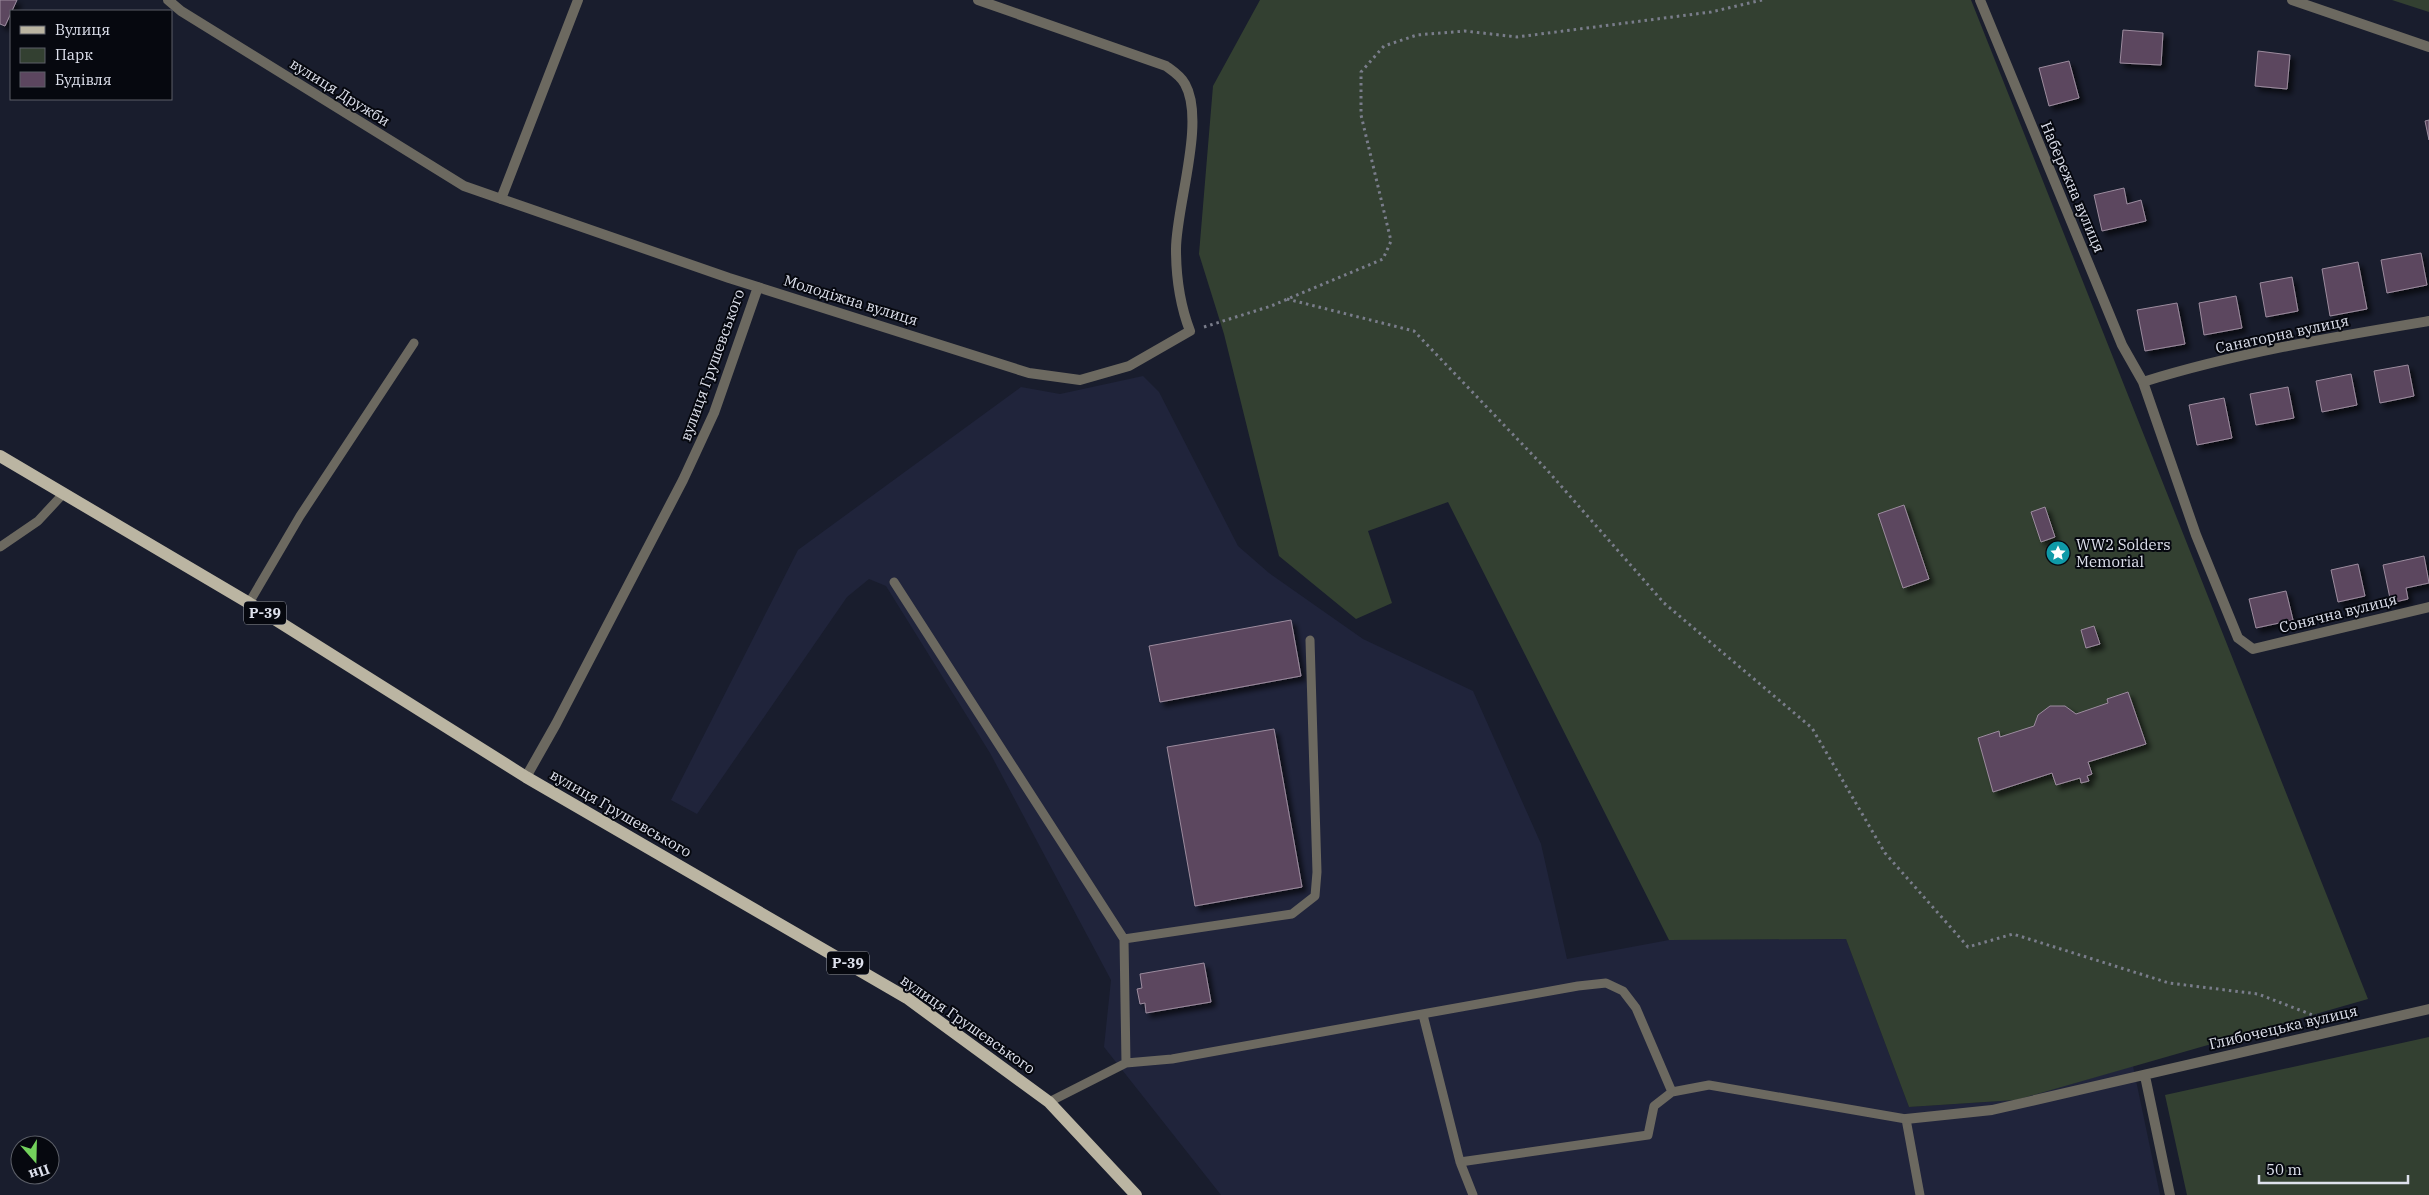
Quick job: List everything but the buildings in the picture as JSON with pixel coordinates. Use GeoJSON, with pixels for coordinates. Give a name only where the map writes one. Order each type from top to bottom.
{"type":"FeatureCollection","features":[{"type":"Feature","properties":{"kind":"main road","name":"Р-39"},"geometry":{"type":"LineString","coordinates":[[0,456],[249,604],[526,777]]}},
{"type":"Feature","properties":{"kind":"main road","name":"вулиця Грушевського"},"geometry":{"type":"LineString","coordinates":[[526,777],[907,998],[1049,1102],[1136,1195]]}},
{"type":"Feature","properties":{"kind":"street","name":"вулиця Дружби"},"geometry":{"type":"LineString","coordinates":[[168,0],[181,11],[464,186],[501,199]]}},
{"type":"Feature","properties":{"kind":"street"},"geometry":{"type":"LineString","coordinates":[[501,199],[578,0]]}},
{"type":"Feature","properties":{"kind":"street"},"geometry":{"type":"LineString","coordinates":[[978,0],[1166,66],[1185,83],[1191,99],[1192,115],[1188,168],[1176,248],[1180,305],[1190,331]]}},
{"type":"Feature","properties":{"kind":"street","name":"Набережна вулиця"},"geometry":{"type":"LineString","coordinates":[[1980,0],[2122,345],[2143,382],[2196,535],[2238,638],[2253,649]]}},
{"type":"Feature","properties":{"kind":"street"},"geometry":{"type":"LineString","coordinates":[[2292,0],[2429,48]]}},
{"type":"Feature","properties":{"kind":"street","name":"Молодіжна вулиця"},"geometry":{"type":"LineString","coordinates":[[501,199],[758,287],[1029,373],[1080,380],[1129,366],[1190,331]]}},
{"type":"Feature","properties":{"kind":"street","name":"вулиця Грушевського"},"geometry":{"type":"LineString","coordinates":[[526,777],[556,724],[684,480],[714,413],[758,287]]}},
{"type":"Feature","properties":{"kind":"street","name":"Санаторна вулиця"},"geometry":{"type":"LineString","coordinates":[[2143,382],[2173,373],[2328,338],[2429,321]]}},
{"type":"Feature","properties":{"kind":"street","name":"Сонячна вулиця"},"geometry":{"type":"LineString","coordinates":[[2253,649],[2429,607]]}},
{"type":"Feature","properties":{"kind":"street","name":"Глибочецька вулиця"},"geometry":{"type":"LineString","coordinates":[[1906,1119],[1992,1110],[2429,1009]]}},
{"type":"Feature","properties":{"kind":"street"},"geometry":{"type":"LineString","coordinates":[[2144,1076],[2170,1195]]}},
{"type":"Feature","properties":{"kind":"lane"},"geometry":{"type":"LineString","coordinates":[[249,604],[300,516],[414,343]]}},
{"type":"Feature","properties":{"kind":"lane"},"geometry":{"type":"LineString","coordinates":[[0,547],[38,521],[64,494]]}},
{"type":"Feature","properties":{"kind":"lane"},"geometry":{"type":"LineString","coordinates":[[894,582],[1124,939],[1126,1063]]}},
{"type":"Feature","properties":{"kind":"lane"},"geometry":{"type":"LineString","coordinates":[[1124,939],[1292,914],[1316,896],[1317,872],[1310,640]]}},
{"type":"Feature","properties":{"kind":"lane"},"geometry":{"type":"LineString","coordinates":[[1049,1102],[1126,1063],[1172,1059],[1578,986],[1606,983],[1623,991],[1636,1008],[1672,1092]]}},
{"type":"Feature","properties":{"kind":"lane"},"geometry":{"type":"LineString","coordinates":[[1423,1015],[1460,1162],[1473,1195]]}},
{"type":"Feature","properties":{"kind":"lane"},"geometry":{"type":"LineString","coordinates":[[1460,1162],[1648,1135],[1654,1106],[1672,1092],[1709,1085],[1906,1119],[1920,1195]]}},
{"type":"Feature","properties":{"kind":"path"},"geometry":{"type":"LineString","coordinates":[[1190,331],[1287,299],[1383,259],[1390,241],[1361,115],[1361,72],[1384,46],[1417,35],[1465,31],[1517,37],[1711,12],[1762,0]]}},
{"type":"Feature","properties":{"kind":"path"},"geometry":{"type":"LineString","coordinates":[[1287,299],[1414,331],[1547,470],[1664,603],[1812,728],[1885,853],[1968,947],[2013,934],[2169,983],[2258,994],[2347,1028]]}},
{"type":"Feature","properties":{"kind":"shaded area"},"geometry":{"type":"Polygon","coordinates":[[[1143,376],[1159,392],[1238,546],[1269,573],[1363,639],[1473,691],[1541,844],[1567,959],[1669,940],[1846,939],[1909,1107],[2016,1100],[2133,1066],[2160,1195],[1221,1195],[1104,1047],[1111,980],[990,753],[886,586],[869,579],[847,597],[697,814],[671,800],[798,550],[1021,387],[1060,394],[1143,376]]]}},
{"type":"Feature","properties":{"kind":"green space"},"geometry":{"type":"Polygon","coordinates":[[[1260,0],[1971,0],[2368,999],[2016,1100],[1909,1107],[1846,939],[1669,940],[1448,502],[1368,531],[1392,603],[1356,619],[1279,556],[1224,334],[1199,254],[1213,86],[1260,0]]]}},
{"type":"Feature","properties":{"kind":"green space"},"geometry":{"type":"Polygon","coordinates":[[[2392,0],[2429,0],[2429,12],[2392,0]]]}},
{"type":"Feature","properties":{"kind":"green space"},"geometry":{"type":"Polygon","coordinates":[[[2429,1037],[2429,1195],[2187,1195],[2165,1095],[2429,1037]]]}},
{"type":"Feature","properties":{"kind":"place","name":"WW2 Solders Memorial"},"geometry":{"type":"Point","coordinates":[2058,553]}}]}
